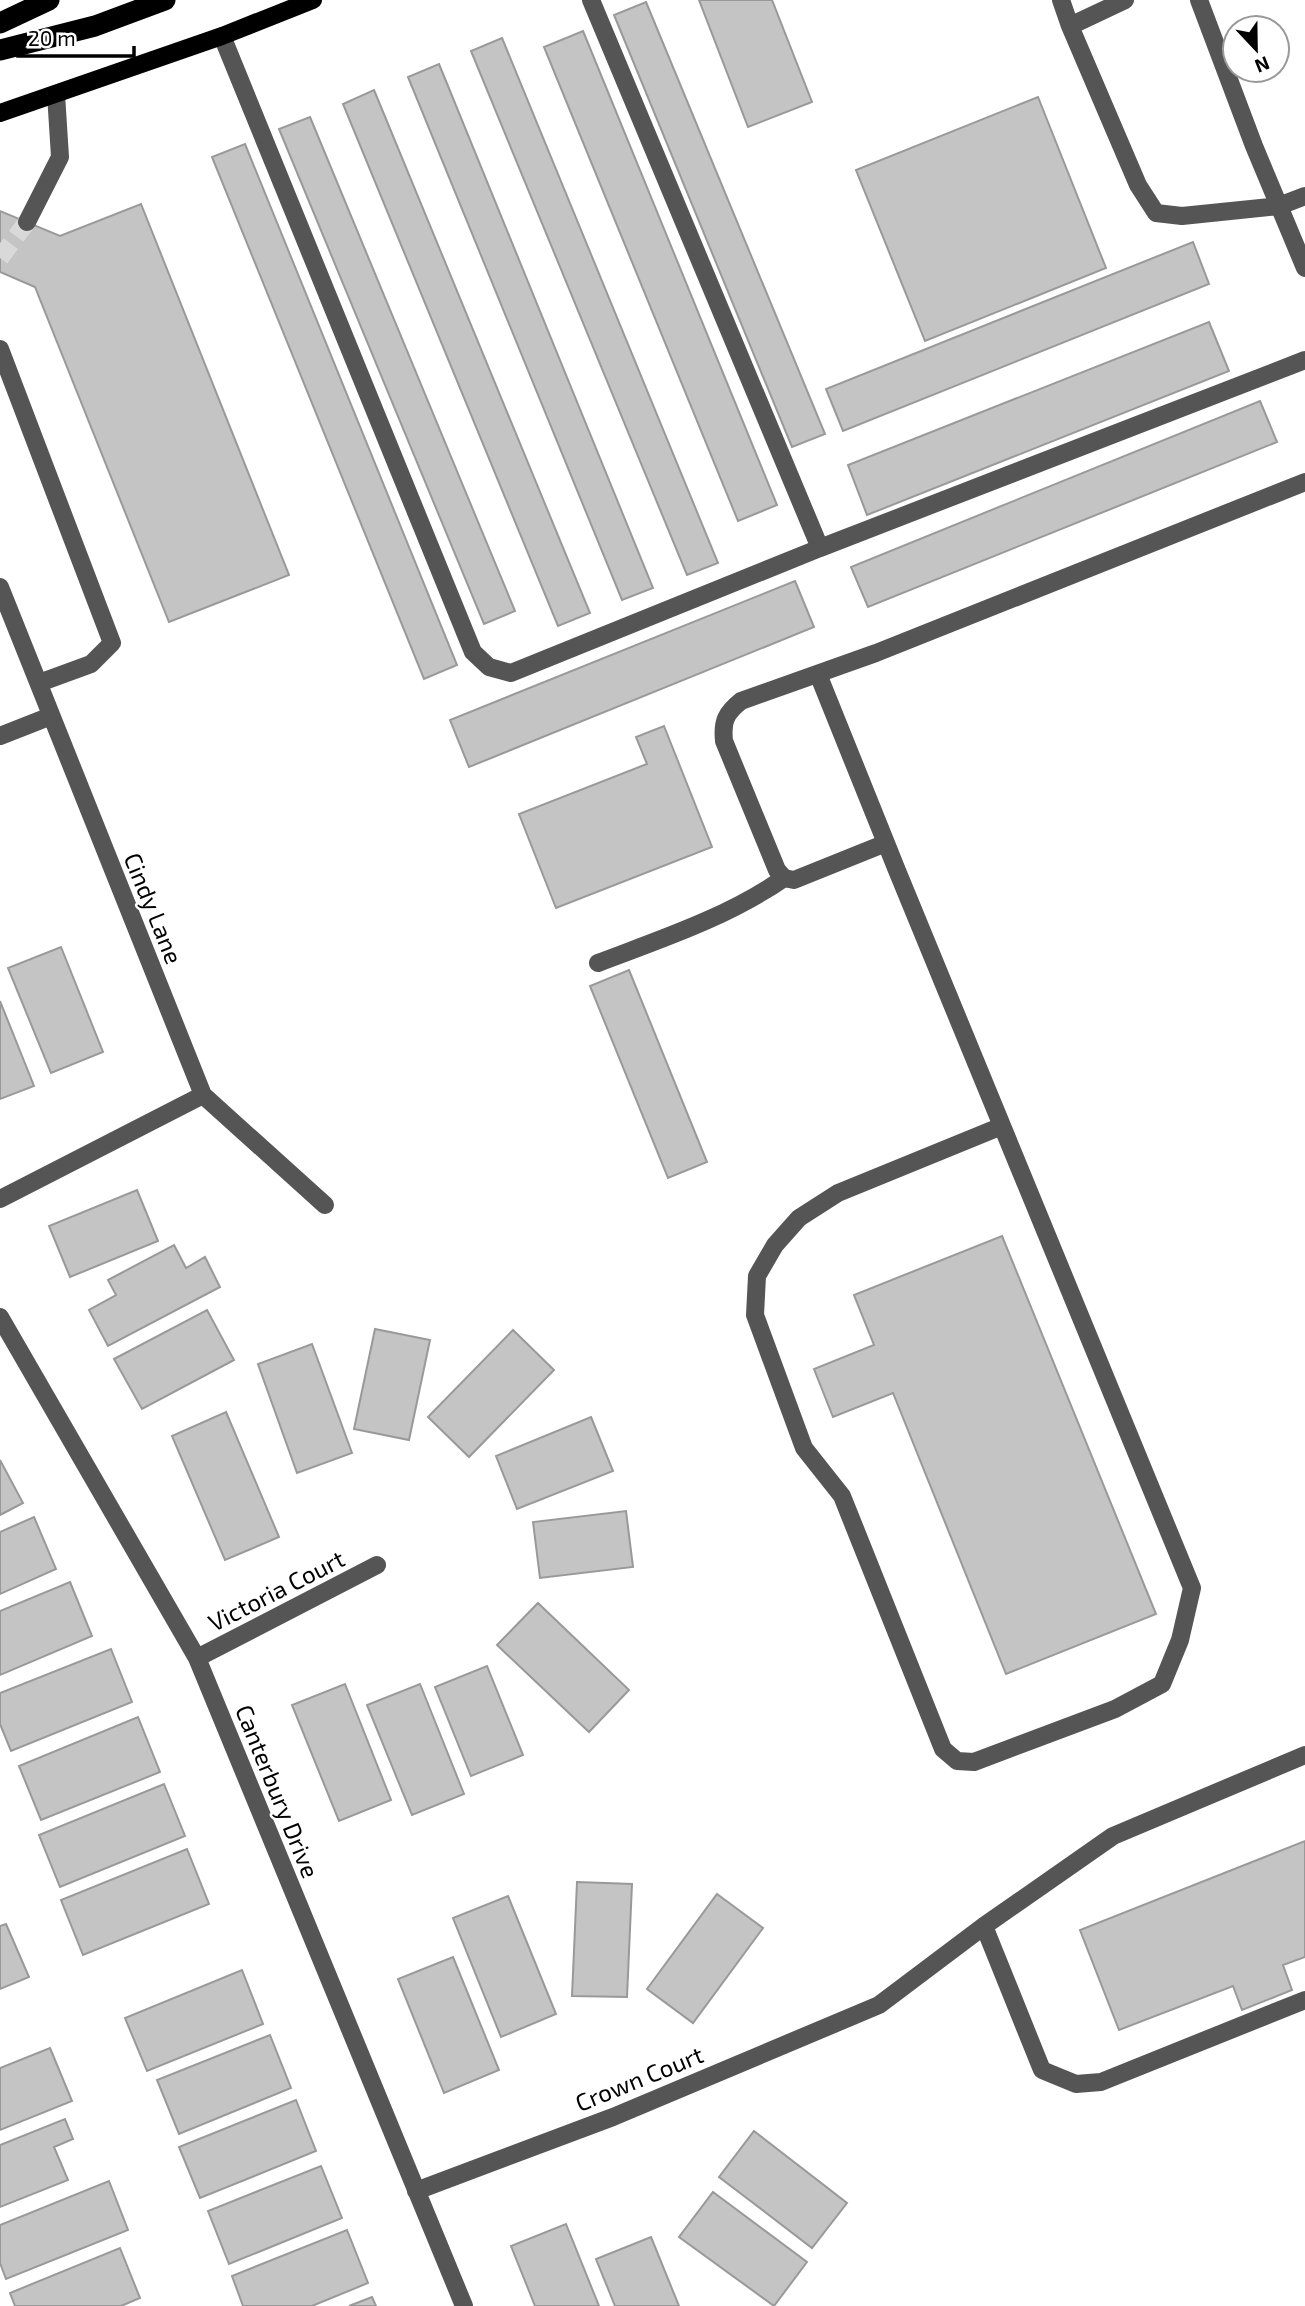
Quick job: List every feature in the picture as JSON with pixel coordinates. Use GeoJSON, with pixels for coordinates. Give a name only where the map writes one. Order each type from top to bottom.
{"type":"FeatureCollection","features":[{"type":"Feature","properties":{"kind":"highway"},"geometry":{"type":"LineString","coordinates":[[0,23],[50,0]]}},
{"type":"Feature","properties":{"kind":"highway"},"geometry":{"type":"LineString","coordinates":[[0,50],[95,26],[164,0]]}},
{"type":"Feature","properties":{"kind":"main road"},"geometry":{"type":"LineString","coordinates":[[0,113],[222,36],[313,0]]}},
{"type":"Feature","properties":{"kind":"street"},"geometry":{"type":"LineString","coordinates":[[591,0],[820,548]]}},
{"type":"Feature","properties":{"kind":"street"},"geometry":{"type":"LineString","coordinates":[[1060,0],[1138,185],[1156,213],[1182,216],[1279,206],[1305,196]]}},
{"type":"Feature","properties":{"kind":"street"},"geometry":{"type":"LineString","coordinates":[[1070,26],[1125,0]]}},
{"type":"Feature","properties":{"kind":"street"},"geometry":{"type":"LineString","coordinates":[[1199,0],[1305,268]]}},
{"type":"Feature","properties":{"kind":"street"},"geometry":{"type":"LineString","coordinates":[[222,36],[473,652],[489,667],[511,673],[820,548],[1305,360]]}},
{"type":"Feature","properties":{"kind":"street"},"geometry":{"type":"LineString","coordinates":[[27,222],[61,157],[56,94]]}},
{"type":"Feature","properties":{"kind":"street"},"geometry":{"type":"LineString","coordinates":[[0,349],[112,643],[91,664],[39,683]]}},
{"type":"Feature","properties":{"kind":"street"},"geometry":{"type":"LineString","coordinates":[[886,844],[794,880],[784,878],[777,870],[724,741],[722,725],[728,712],[741,701],[876,653],[1305,481]]}},
{"type":"Feature","properties":{"kind":"street","name":"Cindy Lane"},"geometry":{"type":"LineString","coordinates":[[0,587],[202,1095],[325,1205]]}},
{"type":"Feature","properties":{"kind":"street"},"geometry":{"type":"LineString","coordinates":[[818,674],[1192,1588],[1180,1640],[1163,1684],[1115,1709],[974,1762],[957,1761],[943,1749],[842,1496],[804,1448],[755,1315],[757,1276],[775,1245],[799,1217],[838,1193],[1002,1126]]}},
{"type":"Feature","properties":{"kind":"street"},"geometry":{"type":"LineString","coordinates":[[0,736],[51,716]]}},
{"type":"Feature","properties":{"kind":"street"},"geometry":{"type":"LineString","coordinates":[[598,963],[672,936],[759,895],[784,878]]}},
{"type":"Feature","properties":{"kind":"street"},"geometry":{"type":"LineString","coordinates":[[0,1199],[202,1095]]}},
{"type":"Feature","properties":{"kind":"street","name":"Canterbury Drive"},"geometry":{"type":"LineString","coordinates":[[0,1317],[197,1658],[464,2306]]}},
{"type":"Feature","properties":{"kind":"street","name":"Victoria Court"},"geometry":{"type":"LineString","coordinates":[[197,1658],[377,1565]]}},
{"type":"Feature","properties":{"kind":"street","name":"Crown Court"},"geometry":{"type":"LineString","coordinates":[[416,2191],[613,2117],[879,2005],[984,1926],[1113,1836],[1305,1755]]}},
{"type":"Feature","properties":{"kind":"street"},"geometry":{"type":"LineString","coordinates":[[984,1926],[1042,2070],[1076,2084],[1101,2082],[1305,2000]]}},
{"type":"Feature","properties":{"kind":"building"},"geometry":{"type":"Polygon","coordinates":[[[699,0],[772,0],[812,102],[748,127],[699,0]]]}},
{"type":"Feature","properties":{"kind":"building"},"geometry":{"type":"Polygon","coordinates":[[[646,2],[825,434],[792,447],[614,15],[646,2]]]}},
{"type":"Feature","properties":{"kind":"building"},"geometry":{"type":"Polygon","coordinates":[[[583,31],[777,505],[738,521],[544,47],[583,31]]]}},
{"type":"Feature","properties":{"kind":"building"},"geometry":{"type":"Polygon","coordinates":[[[502,38],[718,563],[687,575],[471,51],[502,38]]]}},
{"type":"Feature","properties":{"kind":"building"},"geometry":{"type":"Polygon","coordinates":[[[439,64],[653,588],[622,600],[408,77],[439,64]]]}},
{"type":"Feature","properties":{"kind":"building"},"geometry":{"type":"Polygon","coordinates":[[[374,90],[590,613],[558,626],[343,104],[374,90]]]}},
{"type":"Feature","properties":{"kind":"building"},"geometry":{"type":"Polygon","coordinates":[[[1038,97],[1106,268],[925,341],[856,170],[1038,97]]]}},
{"type":"Feature","properties":{"kind":"building"},"geometry":{"type":"Polygon","coordinates":[[[310,117],[515,611],[484,624],[279,129],[310,117]]]}},
{"type":"Feature","properties":{"kind":"building"},"geometry":{"type":"Polygon","coordinates":[[[245,144],[457,665],[424,679],[212,157],[245,144]]]}},
{"type":"Feature","properties":{"kind":"building"},"geometry":{"type":"Polygon","coordinates":[[[141,204],[289,575],[169,622],[35,287],[0,272],[0,211],[60,236],[141,204]]]}},
{"type":"Feature","properties":{"kind":"building"},"geometry":{"type":"Polygon","coordinates":[[[1193,242],[1209,284],[843,431],[826,389],[1193,242]]]}},
{"type":"Feature","properties":{"kind":"building"},"geometry":{"type":"Polygon","coordinates":[[[1209,322],[1229,371],[867,515],[848,465],[1209,322]]]}},
{"type":"Feature","properties":{"kind":"building"},"geometry":{"type":"Polygon","coordinates":[[[1260,401],[1277,442],[868,607],[851,567],[1260,401]]]}},
{"type":"Feature","properties":{"kind":"building"},"geometry":{"type":"Polygon","coordinates":[[[795,581],[814,627],[469,767],[450,720],[795,581]]]}},
{"type":"Feature","properties":{"kind":"building"},"geometry":{"type":"Polygon","coordinates":[[[664,726],[712,847],[556,908],[519,814],[647,764],[636,737],[664,726]]]}},
{"type":"Feature","properties":{"kind":"building"},"geometry":{"type":"Polygon","coordinates":[[[61,947],[103,1052],[51,1073],[8,968],[61,947]]]}},
{"type":"Feature","properties":{"kind":"building"},"geometry":{"type":"Polygon","coordinates":[[[629,970],[707,1162],[668,1178],[590,986],[629,970]]]}},
{"type":"Feature","properties":{"kind":"building"},"geometry":{"type":"Polygon","coordinates":[[[0,1001],[34,1086],[0,1099],[0,1001]]]}},
{"type":"Feature","properties":{"kind":"building"},"geometry":{"type":"Polygon","coordinates":[[[137,1190],[158,1241],[70,1277],[49,1226],[137,1190]]]}},
{"type":"Feature","properties":{"kind":"building"},"geometry":{"type":"Polygon","coordinates":[[[1002,1236],[1156,1614],[1006,1674],[893,1393],[833,1417],[814,1369],[874,1345],[854,1295],[1002,1236]]]}},
{"type":"Feature","properties":{"kind":"building"},"geometry":{"type":"Polygon","coordinates":[[[174,1245],[186,1268],[205,1257],[220,1287],[108,1346],[89,1310],[116,1295],[108,1280],[174,1245]]]}},
{"type":"Feature","properties":{"kind":"building"},"geometry":{"type":"Polygon","coordinates":[[[207,1310],[234,1360],[142,1409],[114,1359],[207,1310]]]}},
{"type":"Feature","properties":{"kind":"building"},"geometry":{"type":"Polygon","coordinates":[[[375,1329],[430,1340],[409,1440],[354,1429],[375,1329]]]}},
{"type":"Feature","properties":{"kind":"building"},"geometry":{"type":"Polygon","coordinates":[[[513,1330],[554,1370],[469,1457],[428,1417],[513,1330]]]}},
{"type":"Feature","properties":{"kind":"building"},"geometry":{"type":"Polygon","coordinates":[[[312,1344],[352,1453],[297,1473],[258,1364],[312,1344]]]}},
{"type":"Feature","properties":{"kind":"building"},"geometry":{"type":"Polygon","coordinates":[[[226,1412],[279,1537],[225,1560],[172,1436],[226,1412]]]}},
{"type":"Feature","properties":{"kind":"building"},"geometry":{"type":"Polygon","coordinates":[[[591,1417],[613,1471],[517,1509],[496,1456],[591,1417]]]}},
{"type":"Feature","properties":{"kind":"building"},"geometry":{"type":"Polygon","coordinates":[[[0,1460],[23,1503],[0,1515],[0,1460]]]}},
{"type":"Feature","properties":{"kind":"building"},"geometry":{"type":"Polygon","coordinates":[[[626,1511],[633,1567],[540,1578],[533,1522],[626,1511]]]}},
{"type":"Feature","properties":{"kind":"building"},"geometry":{"type":"Polygon","coordinates":[[[34,1517],[56,1569],[0,1594],[0,1532],[34,1517]]]}},
{"type":"Feature","properties":{"kind":"building"},"geometry":{"type":"Polygon","coordinates":[[[70,1582],[92,1636],[0,1675],[0,1611],[70,1582]]]}},
{"type":"Feature","properties":{"kind":"building"},"geometry":{"type":"Polygon","coordinates":[[[538,1603],[629,1690],[589,1732],[497,1645],[538,1603]]]}},
{"type":"Feature","properties":{"kind":"building"},"geometry":{"type":"Polygon","coordinates":[[[111,1649],[132,1702],[11,1751],[0,1724],[0,1693],[111,1649]]]}},
{"type":"Feature","properties":{"kind":"building"},"geometry":{"type":"Polygon","coordinates":[[[487,1666],[523,1755],[471,1776],[435,1687],[487,1666]]]}},
{"type":"Feature","properties":{"kind":"building"},"geometry":{"type":"Polygon","coordinates":[[[345,1684],[391,1800],[339,1821],[292,1705],[345,1684]]]}},
{"type":"Feature","properties":{"kind":"building"},"geometry":{"type":"Polygon","coordinates":[[[420,1684],[464,1794],[412,1815],[367,1705],[420,1684]]]}},
{"type":"Feature","properties":{"kind":"building"},"geometry":{"type":"Polygon","coordinates":[[[138,1717],[160,1772],[41,1820],[19,1766],[138,1717]]]}},
{"type":"Feature","properties":{"kind":"building"},"geometry":{"type":"Polygon","coordinates":[[[164,1784],[185,1836],[60,1887],[39,1835],[164,1784]]]}},
{"type":"Feature","properties":{"kind":"building"},"geometry":{"type":"Polygon","coordinates":[[[1305,1841],[1305,1957],[1283,1965],[1292,1990],[1242,2010],[1233,1986],[1119,2030],[1080,1930],[1305,1841]]]}},
{"type":"Feature","properties":{"kind":"building"},"geometry":{"type":"Polygon","coordinates":[[[187,1849],[209,1904],[83,1955],[61,1900],[187,1849]]]}},
{"type":"Feature","properties":{"kind":"building"},"geometry":{"type":"Polygon","coordinates":[[[577,1882],[632,1884],[627,1997],[572,1996],[577,1882]]]}},
{"type":"Feature","properties":{"kind":"building"},"geometry":{"type":"Polygon","coordinates":[[[717,1894],[763,1928],[693,2023],[647,1989],[717,1894]]]}},
{"type":"Feature","properties":{"kind":"building"},"geometry":{"type":"Polygon","coordinates":[[[508,1896],[556,2014],[501,2037],[453,1918],[508,1896]]]}},
{"type":"Feature","properties":{"kind":"building"},"geometry":{"type":"Polygon","coordinates":[[[6,1924],[29,1977],[0,1989],[0,1926],[6,1924]]]}},
{"type":"Feature","properties":{"kind":"building"},"geometry":{"type":"Polygon","coordinates":[[[453,1957],[499,2070],[444,2093],[398,1979],[453,1957]]]}},
{"type":"Feature","properties":{"kind":"building"},"geometry":{"type":"Polygon","coordinates":[[[242,1970],[263,2024],[147,2071],[125,2018],[242,1970]]]}},
{"type":"Feature","properties":{"kind":"building"},"geometry":{"type":"Polygon","coordinates":[[[270,2035],[291,2088],[179,2134],[157,2080],[270,2035]]]}},
{"type":"Feature","properties":{"kind":"building"},"geometry":{"type":"Polygon","coordinates":[[[50,2048],[72,2101],[0,2130],[0,2068],[50,2048]]]}},
{"type":"Feature","properties":{"kind":"building"},"geometry":{"type":"Polygon","coordinates":[[[296,2100],[316,2151],[200,2198],[179,2147],[296,2100]]]}},
{"type":"Feature","properties":{"kind":"building"},"geometry":{"type":"Polygon","coordinates":[[[65,2119],[73,2139],[54,2147],[68,2180],[0,2207],[0,2145],[65,2119]]]}},
{"type":"Feature","properties":{"kind":"building"},"geometry":{"type":"Polygon","coordinates":[[[754,2131],[847,2203],[812,2248],[719,2177],[754,2131]]]}},
{"type":"Feature","properties":{"kind":"building"},"geometry":{"type":"Polygon","coordinates":[[[321,2166],[342,2218],[229,2264],[208,2211],[321,2166]]]}},
{"type":"Feature","properties":{"kind":"building"},"geometry":{"type":"Polygon","coordinates":[[[109,2181],[128,2230],[6,2279],[0,2263],[0,2225],[109,2181]]]}},
{"type":"Feature","properties":{"kind":"building"},"geometry":{"type":"Polygon","coordinates":[[[713,2192],[807,2262],[774,2306],[679,2237],[713,2192]]]}},
{"type":"Feature","properties":{"kind":"building"},"geometry":{"type":"Polygon","coordinates":[[[566,2224],[599,2306],[535,2306],[511,2246],[566,2224]]]}},
{"type":"Feature","properties":{"kind":"building"},"geometry":{"type":"Polygon","coordinates":[[[347,2230],[368,2283],[312,2306],[243,2306],[232,2276],[347,2230]]]}},
{"type":"Feature","properties":{"kind":"building"},"geometry":{"type":"Polygon","coordinates":[[[651,2237],[679,2306],[615,2306],[596,2259],[651,2237]]]}},
{"type":"Feature","properties":{"kind":"building"},"geometry":{"type":"Polygon","coordinates":[[[120,2248],[140,2298],[121,2306],[15,2306],[10,2293],[120,2248]]]}},
{"type":"Feature","properties":{"kind":"building"},"geometry":{"type":"Polygon","coordinates":[[[372,2297],[376,2306],[349,2306],[372,2297]]]}},
{"type":"Feature","properties":{"kind":"tunnel"},"geometry":{"type":"LineString","coordinates":[[0,258],[27,222]]}}]}
